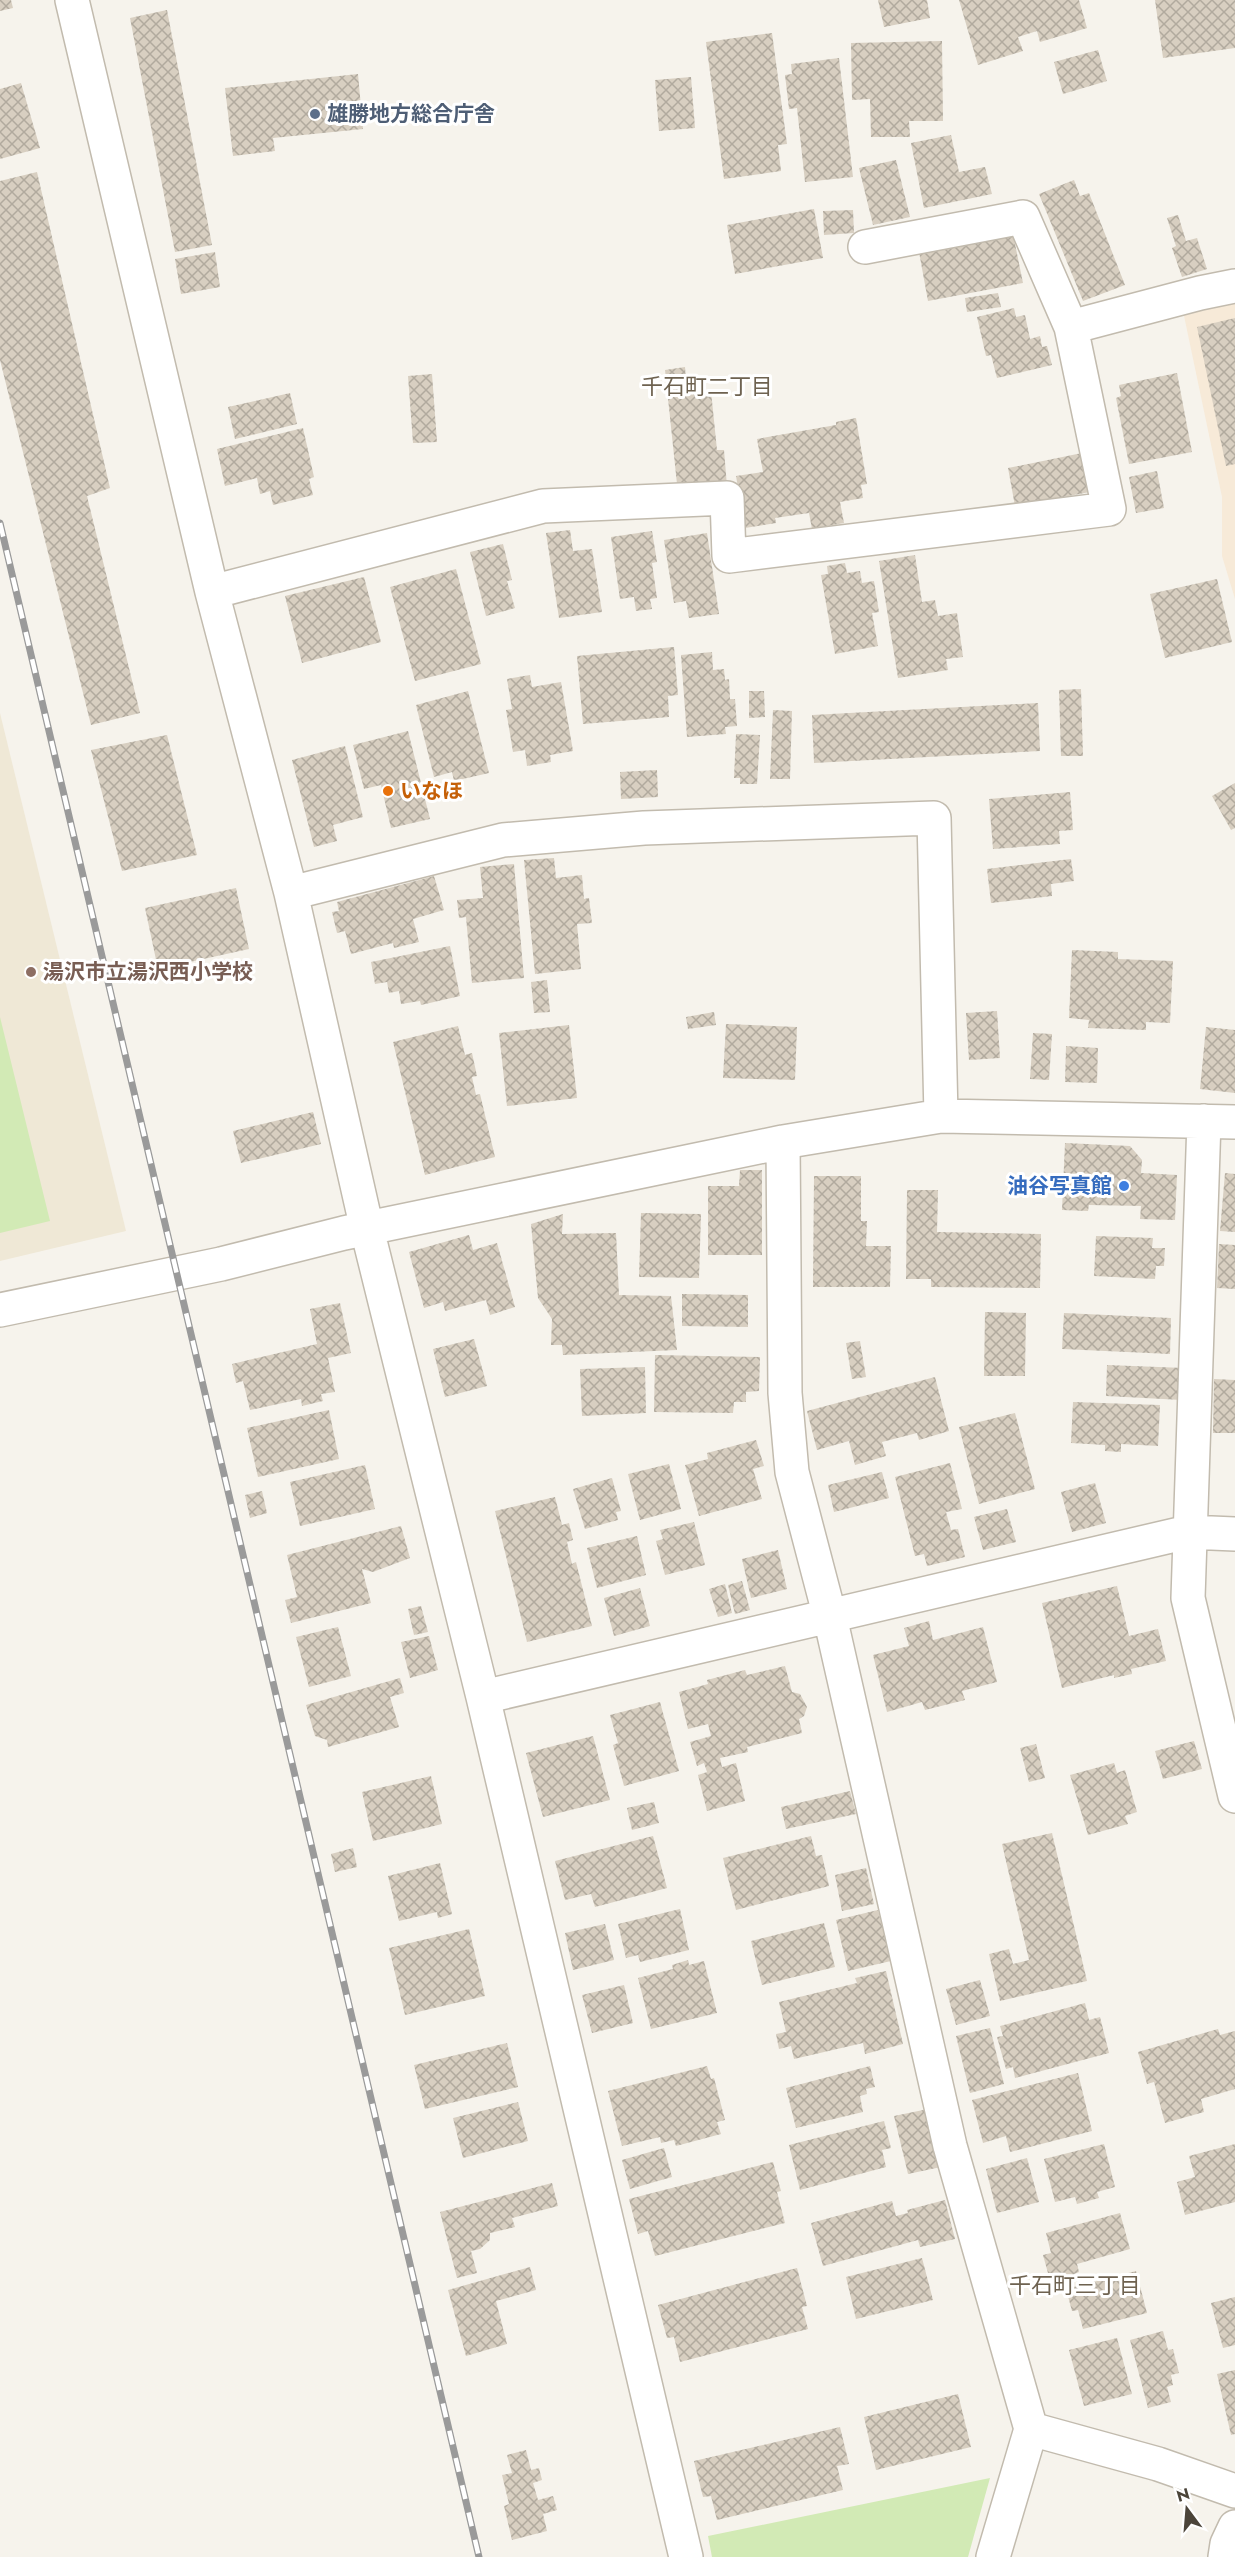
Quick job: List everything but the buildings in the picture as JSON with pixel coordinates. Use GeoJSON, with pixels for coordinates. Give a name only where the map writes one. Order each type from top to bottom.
{"type":"FeatureCollection","features":[{"type":"Feature","properties":{"kind":"street"},"geometry":{"type":"LineString","coordinates":[[72,0],[212,592],[291,893],[367,1229],[483,1697],[686,2557]]}},
{"type":"Feature","properties":{"kind":"street"},"geometry":{"type":"LineString","coordinates":[[212,592],[543,506],[727,498],[729,556],[1109,509],[1071,327],[1023,217],[865,247]]}},
{"type":"Feature","properties":{"kind":"street"},"geometry":{"type":"LineString","coordinates":[[1071,327],[1235,286]]}},
{"type":"Feature","properties":{"kind":"street"},"geometry":{"type":"LineString","coordinates":[[291,893],[503,840],[644,828],[934,818],[940,1116]]}},
{"type":"Feature","properties":{"kind":"street"},"geometry":{"type":"LineString","coordinates":[[0,1310],[367,1229],[783,1142],[940,1116],[1220,1122],[1188,1532],[1188,1598],[1235,1796]]}},
{"type":"Feature","properties":{"kind":"street"},"geometry":{"type":"LineString","coordinates":[[783,1142],[785,1393],[792,1472],[830,1617],[950,2146],[1031,2429],[993,2557]]}},
{"type":"Feature","properties":{"kind":"street"},"geometry":{"type":"LineString","coordinates":[[483,1697],[1188,1532],[1235,1534]]}},
{"type":"Feature","properties":{"kind":"street"},"geometry":{"type":"LineString","coordinates":[[1031,2429],[1158,2464],[1235,2491]]}},
{"type":"Feature","properties":{"kind":"street"},"geometry":{"type":"LineString","coordinates":[[1225,2557],[1227,2544],[1235,2527]]}},
{"type":"Feature","properties":{"kind":"shaded area"},"geometry":{"type":"Polygon","coordinates":[[[1235,303],[1235,599],[1222,556],[1222,497],[1183,311],[1235,303]]]}},
{"type":"Feature","properties":{"kind":"shaded area","name":"湯沢市立湯沢西小学校"},"geometry":{"type":"Polygon","coordinates":[[[0,713],[126,1231],[0,1261],[0,713]]]}},
{"type":"Feature","properties":{"kind":"green space"},"geometry":{"type":"Polygon","coordinates":[[[0,1017],[50,1221],[0,1233],[0,1017]]]}},
{"type":"Feature","properties":{"kind":"green space"},"geometry":{"type":"Polygon","coordinates":[[[990,2478],[968,2557],[712,2557],[708,2536],[990,2478]]]}},
{"type":"Feature","properties":{"kind":"railway"},"geometry":{"type":"LineString","coordinates":[[0,523],[479,2557]]}},
{"type":"Feature","properties":{"kind":"place","name":"雄勝地方総合庁舎"},"geometry":{"type":"Point","coordinates":[315,114]}},
{"type":"Feature","properties":{"kind":"place","name":"いなほ"},"geometry":{"type":"Point","coordinates":[388,791]}},
{"type":"Feature","properties":{"kind":"place","name":"湯沢市立湯沢西小学校"},"geometry":{"type":"Point","coordinates":[31,972]}},
{"type":"Feature","properties":{"kind":"place","name":"油谷写真館"},"geometry":{"type":"Point","coordinates":[1124,1186]}},
{"type":"Feature","properties":{"kind":"district","name":"千石町二丁目"},"geometry":{"type":"Point","coordinates":[707,386]}},
{"type":"Feature","properties":{"kind":"district","name":"千石町三丁目"},"geometry":{"type":"Point","coordinates":[1075,2285]}}]}
